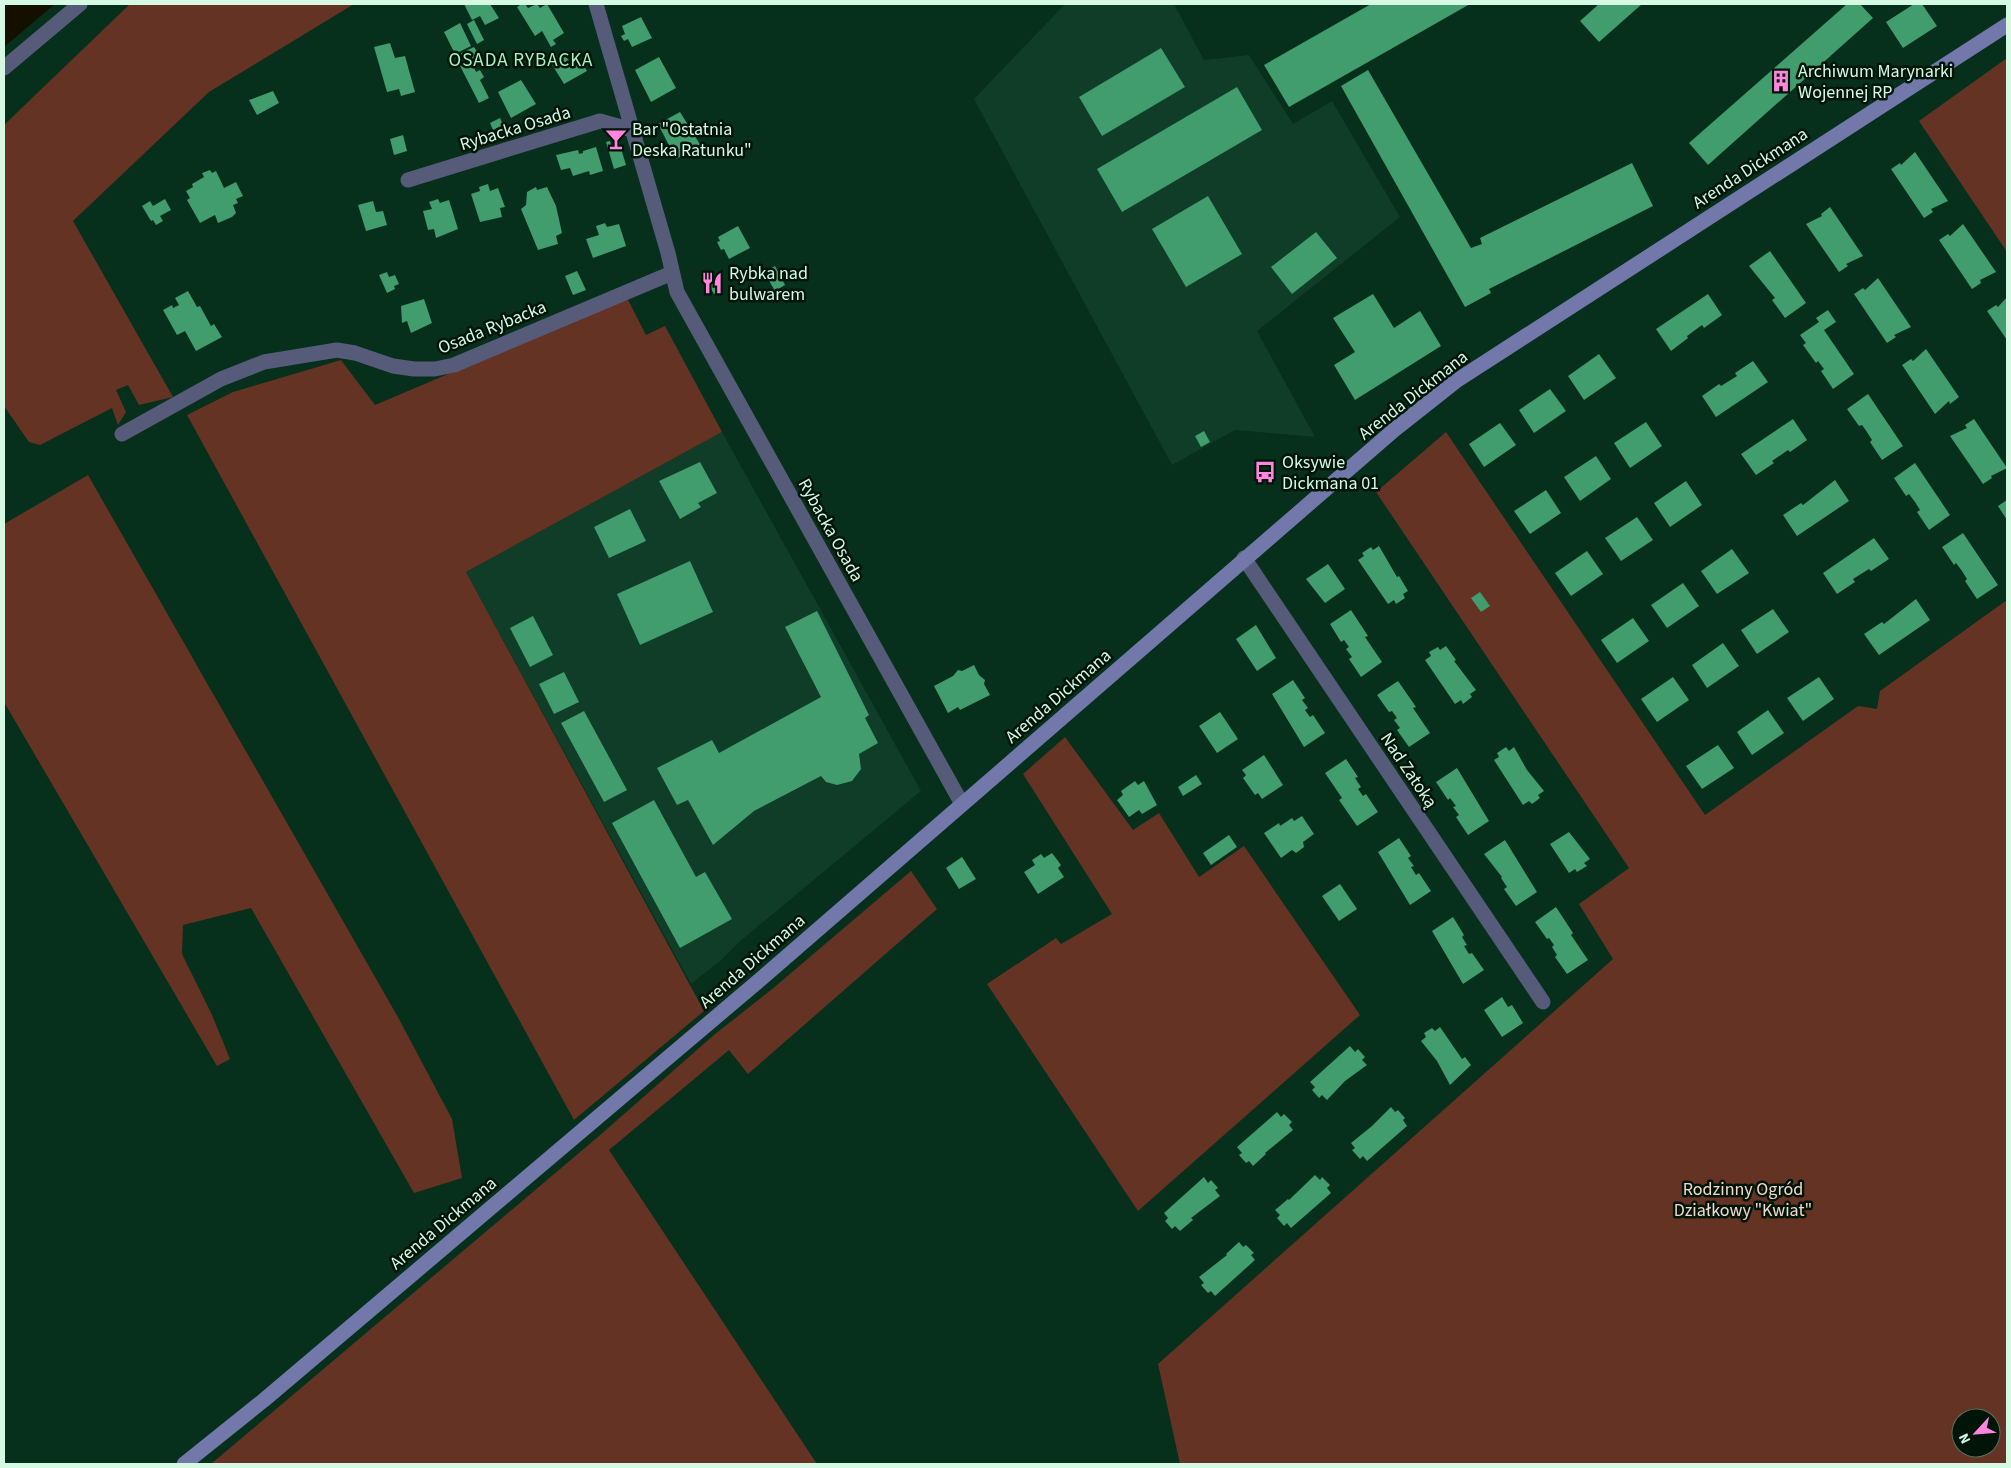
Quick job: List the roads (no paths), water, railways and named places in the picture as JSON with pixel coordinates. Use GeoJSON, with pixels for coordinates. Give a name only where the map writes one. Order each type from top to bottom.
{"type":"FeatureCollection","features":[{"type":"Feature","properties":{"kind":"street"},"geometry":{"type":"LineString","coordinates":[[4,68],[80,4]]}},
{"type":"Feature","properties":{"kind":"street","name":"Rybacka Osada"},"geometry":{"type":"LineString","coordinates":[[596,4],[677,292],[962,804]]}},
{"type":"Feature","properties":{"kind":"street","name":"Arenda Dickmana"},"geometry":{"type":"LineString","coordinates":[[184,1464],[270,1394],[762,978],[1244,558],[1394,430],[1456,381],[2007,25]]}},
{"type":"Feature","properties":{"kind":"street","name":"Rybacka Osada"},"geometry":{"type":"LineString","coordinates":[[408,180],[600,121],[632,130]]}},
{"type":"Feature","properties":{"kind":"street","name":"Osada Rybacka"},"geometry":{"type":"LineString","coordinates":[[122,434],[221,379],[264,362],[337,350],[355,353],[393,366],[414,369],[435,369],[454,366],[672,273]]}},
{"type":"Feature","properties":{"kind":"street","name":"Nad Zatoką"},"geometry":{"type":"LineString","coordinates":[[1244,558],[1542,1002]]}},
{"type":"Feature","properties":{"kind":"place","name":"Archiwum Marynarki Wojennej RP"},"geometry":{"type":"Point","coordinates":[1781,81]}},
{"type":"Feature","properties":{"kind":"place","name":"Bar \"Ostatnia Deska Ratunku\""},"geometry":{"type":"Point","coordinates":[616,139]}},
{"type":"Feature","properties":{"kind":"place","name":"Rybka nad bulwarem"},"geometry":{"type":"Point","coordinates":[712,283]}},
{"type":"Feature","properties":{"kind":"place","name":"Oksywie Dickmana 01"},"geometry":{"type":"Point","coordinates":[1265,472]}},
{"type":"Feature","properties":{"kind":"district","name":"OSADA RYBACKA"},"geometry":{"type":"Point","coordinates":[521,59]}},
{"type":"Feature","properties":{"kind":"park label","name":"Rodzinny Ogród Działkowy \"Kwiat\""},"geometry":{"type":"Point","coordinates":[1743,1199]}}]}
